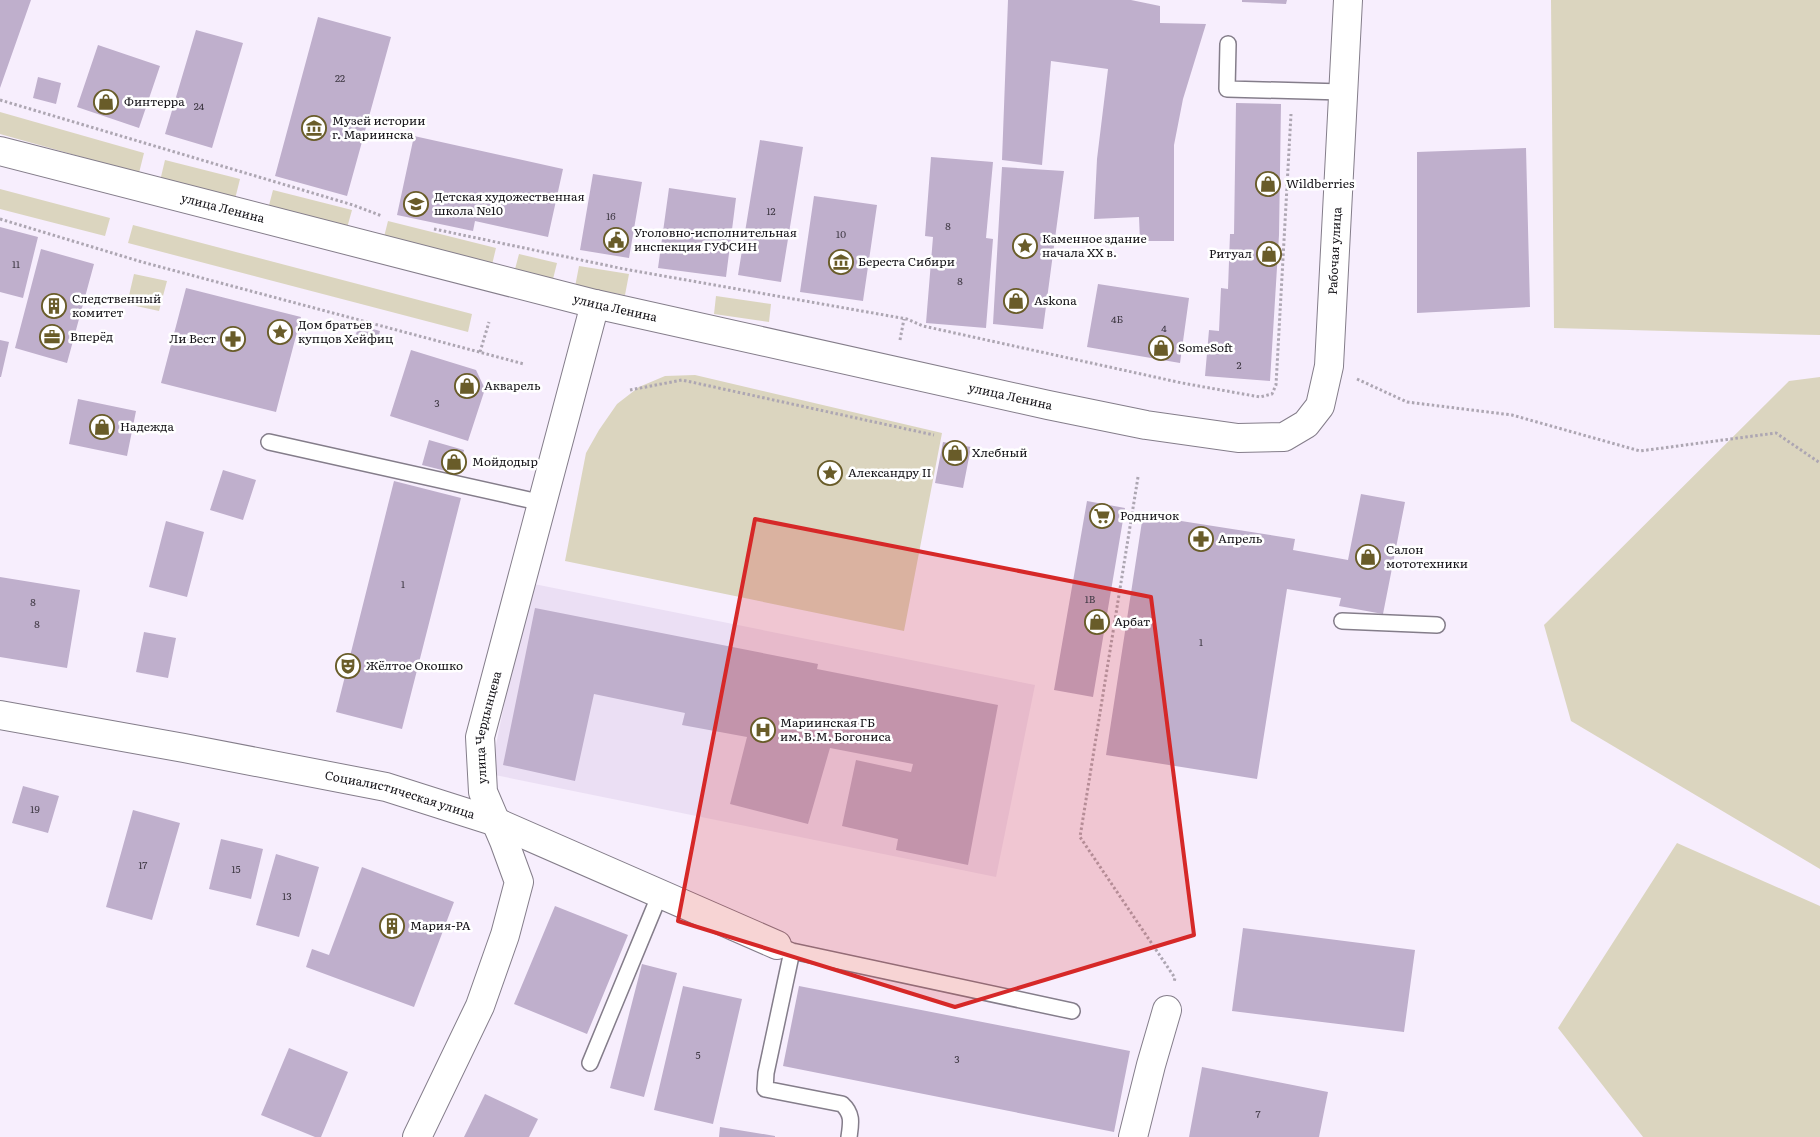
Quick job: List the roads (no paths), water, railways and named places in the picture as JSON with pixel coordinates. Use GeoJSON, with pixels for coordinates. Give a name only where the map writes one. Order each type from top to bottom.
{"type":"FeatureCollection","features":[{"type":"Feature","properties":{"kind":"street","name":"Рабочая улица"},"geometry":{"type":"LineString","coordinates":[[1238,438],[1284,437],[1306,424],[1320,406],[1330,366],[1348,0]]}},
{"type":"Feature","properties":{"kind":"street","name":"улица Ленина"},"geometry":{"type":"LineString","coordinates":[[0,151],[595,304],[1048,405],[1146,425],[1238,438]]}},
{"type":"Feature","properties":{"kind":"street","name":"улица Чердынцева"},"geometry":{"type":"LineString","coordinates":[[418,1137],[480,1006],[505,935],[519,882],[496,822],[482,792],[480,737],[595,304]]}},
{"type":"Feature","properties":{"kind":"street","name":"Социалистическая улица"},"geometry":{"type":"LineString","coordinates":[[0,715],[386,787],[496,822],[784,948]]}},
{"type":"Feature","properties":{"kind":"street"},"geometry":{"type":"LineString","coordinates":[[1133,1137],[1167,1010]]}},
{"type":"Feature","properties":{"kind":"lane"},"geometry":{"type":"LineString","coordinates":[[1228,44],[1227,89],[1343,92]]}},
{"type":"Feature","properties":{"kind":"lane"},"geometry":{"type":"LineString","coordinates":[[269,442],[542,503]]}},
{"type":"Feature","properties":{"kind":"lane"},"geometry":{"type":"LineString","coordinates":[[1342,621],[1437,625]]}},
{"type":"Feature","properties":{"kind":"lane"},"geometry":{"type":"LineString","coordinates":[[590,1063],[660,894]]}},
{"type":"Feature","properties":{"kind":"lane"},"geometry":{"type":"LineString","coordinates":[[849,1137],[852,1120],[849,1110],[842,1104],[765,1090],[784,948],[1072,1011]]}},
{"type":"Feature","properties":{"kind":"place","name":"Финтерра"},"geometry":{"type":"Point","coordinates":[106,102]}},
{"type":"Feature","properties":{"kind":"place","name":"Музей истории г. Мариинска"},"geometry":{"type":"Point","coordinates":[314,128]}},
{"type":"Feature","properties":{"kind":"place","name":"Wildberries"},"geometry":{"type":"Point","coordinates":[1268,184]}},
{"type":"Feature","properties":{"kind":"place","name":"Детская художественная школа №10"},"geometry":{"type":"Point","coordinates":[416,204]}},
{"type":"Feature","properties":{"kind":"place","name":"Уголовно-исполнительная инспекция ГУФСИН"},"geometry":{"type":"Point","coordinates":[616,240]}},
{"type":"Feature","properties":{"kind":"place","name":"Каменное здание начала XX в."},"geometry":{"type":"Point","coordinates":[1025,246]}},
{"type":"Feature","properties":{"kind":"place","name":"Ритуал"},"geometry":{"type":"Point","coordinates":[1269,254]}},
{"type":"Feature","properties":{"kind":"place","name":"Береста Сибири"},"geometry":{"type":"Point","coordinates":[841,262]}},
{"type":"Feature","properties":{"kind":"place","name":"Askona"},"geometry":{"type":"Point","coordinates":[1016,301]}},
{"type":"Feature","properties":{"kind":"place","name":"Следственный комитет"},"geometry":{"type":"Point","coordinates":[54,306]}},
{"type":"Feature","properties":{"kind":"place","name":"Дом братьев купцов Хейфиц"},"geometry":{"type":"Point","coordinates":[280,332]}},
{"type":"Feature","properties":{"kind":"place","name":"Вперёд"},"geometry":{"type":"Point","coordinates":[52,337]}},
{"type":"Feature","properties":{"kind":"place","name":"Ли Вест"},"geometry":{"type":"Point","coordinates":[233,339]}},
{"type":"Feature","properties":{"kind":"place","name":"SomeSoft"},"geometry":{"type":"Point","coordinates":[1161,348]}},
{"type":"Feature","properties":{"kind":"place","name":"Акварель"},"geometry":{"type":"Point","coordinates":[467,386]}},
{"type":"Feature","properties":{"kind":"place","name":"Надежда"},"geometry":{"type":"Point","coordinates":[102,427]}},
{"type":"Feature","properties":{"kind":"place","name":"Хлебный"},"geometry":{"type":"Point","coordinates":[955,453]}},
{"type":"Feature","properties":{"kind":"place","name":"Мойдодыр"},"geometry":{"type":"Point","coordinates":[454,462]}},
{"type":"Feature","properties":{"kind":"place","name":"Александру II"},"geometry":{"type":"Point","coordinates":[830,473]}},
{"type":"Feature","properties":{"kind":"place","name":"Родничок"},"geometry":{"type":"Point","coordinates":[1102,516]}},
{"type":"Feature","properties":{"kind":"place","name":"Апрель"},"geometry":{"type":"Point","coordinates":[1201,539]}},
{"type":"Feature","properties":{"kind":"place","name":"Салон мототехники"},"geometry":{"type":"Point","coordinates":[1368,557]}},
{"type":"Feature","properties":{"kind":"place","name":"Арбат"},"geometry":{"type":"Point","coordinates":[1097,622]}},
{"type":"Feature","properties":{"kind":"place","name":"Жёлтое Окошко"},"geometry":{"type":"Point","coordinates":[348,666]}},
{"type":"Feature","properties":{"kind":"place","name":"Мариинская ГБ им. В.М. Богониса"},"geometry":{"type":"Point","coordinates":[763,730]}},
{"type":"Feature","properties":{"kind":"place","name":"Мария-РА"},"geometry":{"type":"Point","coordinates":[392,926]}}]}
